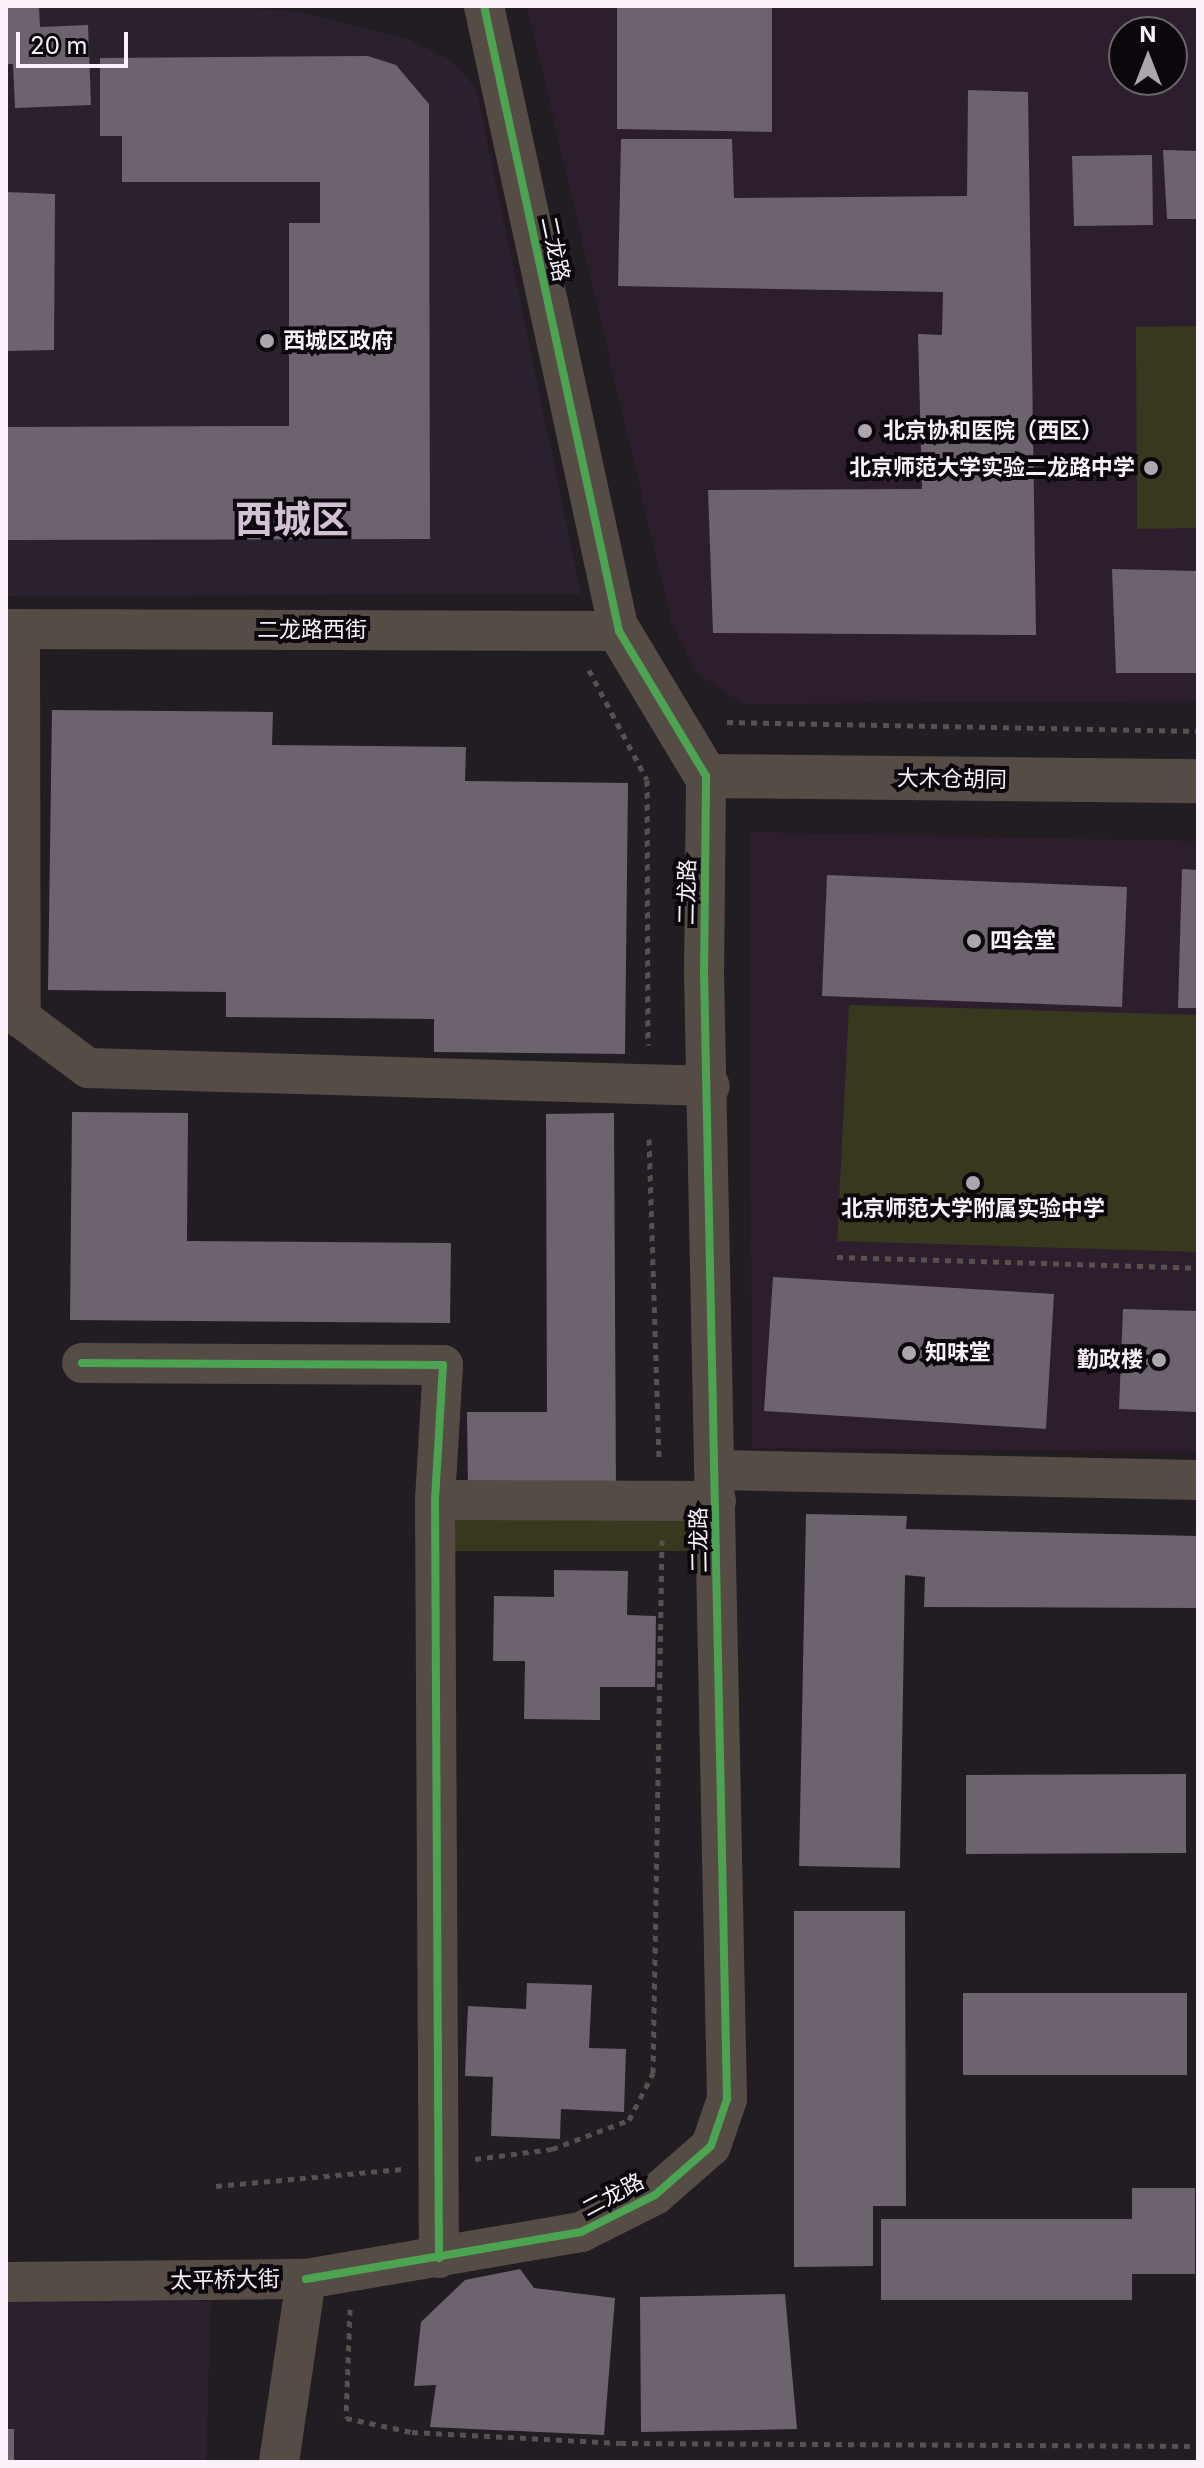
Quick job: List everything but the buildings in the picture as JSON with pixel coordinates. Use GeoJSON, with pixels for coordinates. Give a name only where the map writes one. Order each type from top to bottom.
{"type":"FeatureCollection","features":[{"type":"Feature","properties":{"kind":"street","name":"二龙路"},"geometry":{"type":"LineString","coordinates":[[306,2279],[581,2232],[655,2195],[711,2146],[727,2099],[710,1086],[704,976],[706,776],[619,631],[484,6]]}},
{"type":"Feature","properties":{"kind":"street","name":"二龙路西街"},"geometry":{"type":"LineString","coordinates":[[13,630],[619,631]]}},
{"type":"Feature","properties":{"kind":"street"},"geometry":{"type":"LineString","coordinates":[[13,630],[21,1018],[88,1068],[710,1086]]}},
{"type":"Feature","properties":{"kind":"street","name":"大木仓胡同"},"geometry":{"type":"LineString","coordinates":[[706,776],[1198,781]]}},
{"type":"Feature","properties":{"kind":"street"},"geometry":{"type":"LineString","coordinates":[[82,1363],[443,1365],[435,1500],[439,2258]]}},
{"type":"Feature","properties":{"kind":"street"},"geometry":{"type":"LineString","coordinates":[[435,1500],[660,1501],[716,1486],[1198,1480]]}},
{"type":"Feature","properties":{"kind":"street","name":"太平桥大街"},"geometry":{"type":"LineString","coordinates":[[6,2282],[306,2279],[279,2462]]}},
{"type":"Feature","properties":{"kind":"path"},"geometry":{"type":"LineString","coordinates":[[583,660],[647,780],[648,1062]]}},
{"type":"Feature","properties":{"kind":"path"},"geometry":{"type":"LineString","coordinates":[[727,722],[1198,731]]}},
{"type":"Feature","properties":{"kind":"path"},"geometry":{"type":"LineString","coordinates":[[216,2186],[552,2149],[629,2120],[653,2073],[660,1501],[649,1139]]}},
{"type":"Feature","properties":{"kind":"path"},"geometry":{"type":"LineString","coordinates":[[837,1257],[1198,1268]]}},
{"type":"Feature","properties":{"kind":"path"},"geometry":{"type":"LineString","coordinates":[[350,2301],[346,2418],[412,2432],[620,2443],[1198,2446]]}},
{"type":"Feature","properties":{"kind":"shaded area","name":"西城区政府"},"geometry":{"type":"Polygon","coordinates":[[[6,6],[225,6],[301,12],[410,40],[451,60],[476,88],[581,594],[6,596],[6,6]]]}},
{"type":"Feature","properties":{"kind":"shaded area","name":"北京协和医院（西区）"},"geometry":{"type":"Polygon","coordinates":[[[527,6],[1198,6],[1198,701],[743,704],[698,674],[672,625],[527,6]]]}},
{"type":"Feature","properties":{"kind":"shaded area"},"geometry":{"type":"Polygon","coordinates":[[[1198,326],[1198,528],[1137,529],[1136,327],[1198,326]]]}},
{"type":"Feature","properties":{"kind":"shaded area","name":"北京师范大学附属实验中学"},"geometry":{"type":"Polygon","coordinates":[[[749,832],[1198,841],[1198,1452],[752,1448],[749,832]]]}},
{"type":"Feature","properties":{"kind":"shaded area"},"geometry":{"type":"Polygon","coordinates":[[[849,1005],[1198,1015],[1198,1252],[837,1241],[849,1005]]]}},
{"type":"Feature","properties":{"kind":"shaded area"},"geometry":{"type":"Polygon","coordinates":[[[447,1517],[704,1518],[703,1551],[446,1551],[447,1517]]]}},
{"type":"Feature","properties":{"kind":"shaded area"},"geometry":{"type":"Polygon","coordinates":[[[6,2300],[211,2301],[206,2462],[6,2462],[6,2300]]]}},
{"type":"Feature","properties":{"kind":"cycle path"},"geometry":{"type":"LineString","coordinates":[[306,2279],[581,2232],[655,2195],[711,2146],[727,2099],[704,976],[706,776],[619,631],[484,6]]}},
{"type":"Feature","properties":{"kind":"cycle path"},"geometry":{"type":"LineString","coordinates":[[82,1363],[443,1365],[435,1500],[439,2258]]}},
{"type":"Feature","properties":{"kind":"place","name":"西城区政府"},"geometry":{"type":"Point","coordinates":[267,341]}},
{"type":"Feature","properties":{"kind":"place","name":"北京协和医院（西区）"},"geometry":{"type":"Point","coordinates":[865,431]}},
{"type":"Feature","properties":{"kind":"place","name":"北京师范大学实验二龙路中学"},"geometry":{"type":"Point","coordinates":[1151,468]}},
{"type":"Feature","properties":{"kind":"place","name":"四会堂"},"geometry":{"type":"Point","coordinates":[974,941]}},
{"type":"Feature","properties":{"kind":"place","name":"北京师范大学附属实验中学"},"geometry":{"type":"Point","coordinates":[973,1183]}},
{"type":"Feature","properties":{"kind":"place","name":"知味堂"},"geometry":{"type":"Point","coordinates":[909,1353]}},
{"type":"Feature","properties":{"kind":"place","name":"勤政楼"},"geometry":{"type":"Point","coordinates":[1159,1360]}},
{"type":"Feature","properties":{"kind":"district","name":"西城区"},"geometry":{"type":"Point","coordinates":[292,520]}}]}
